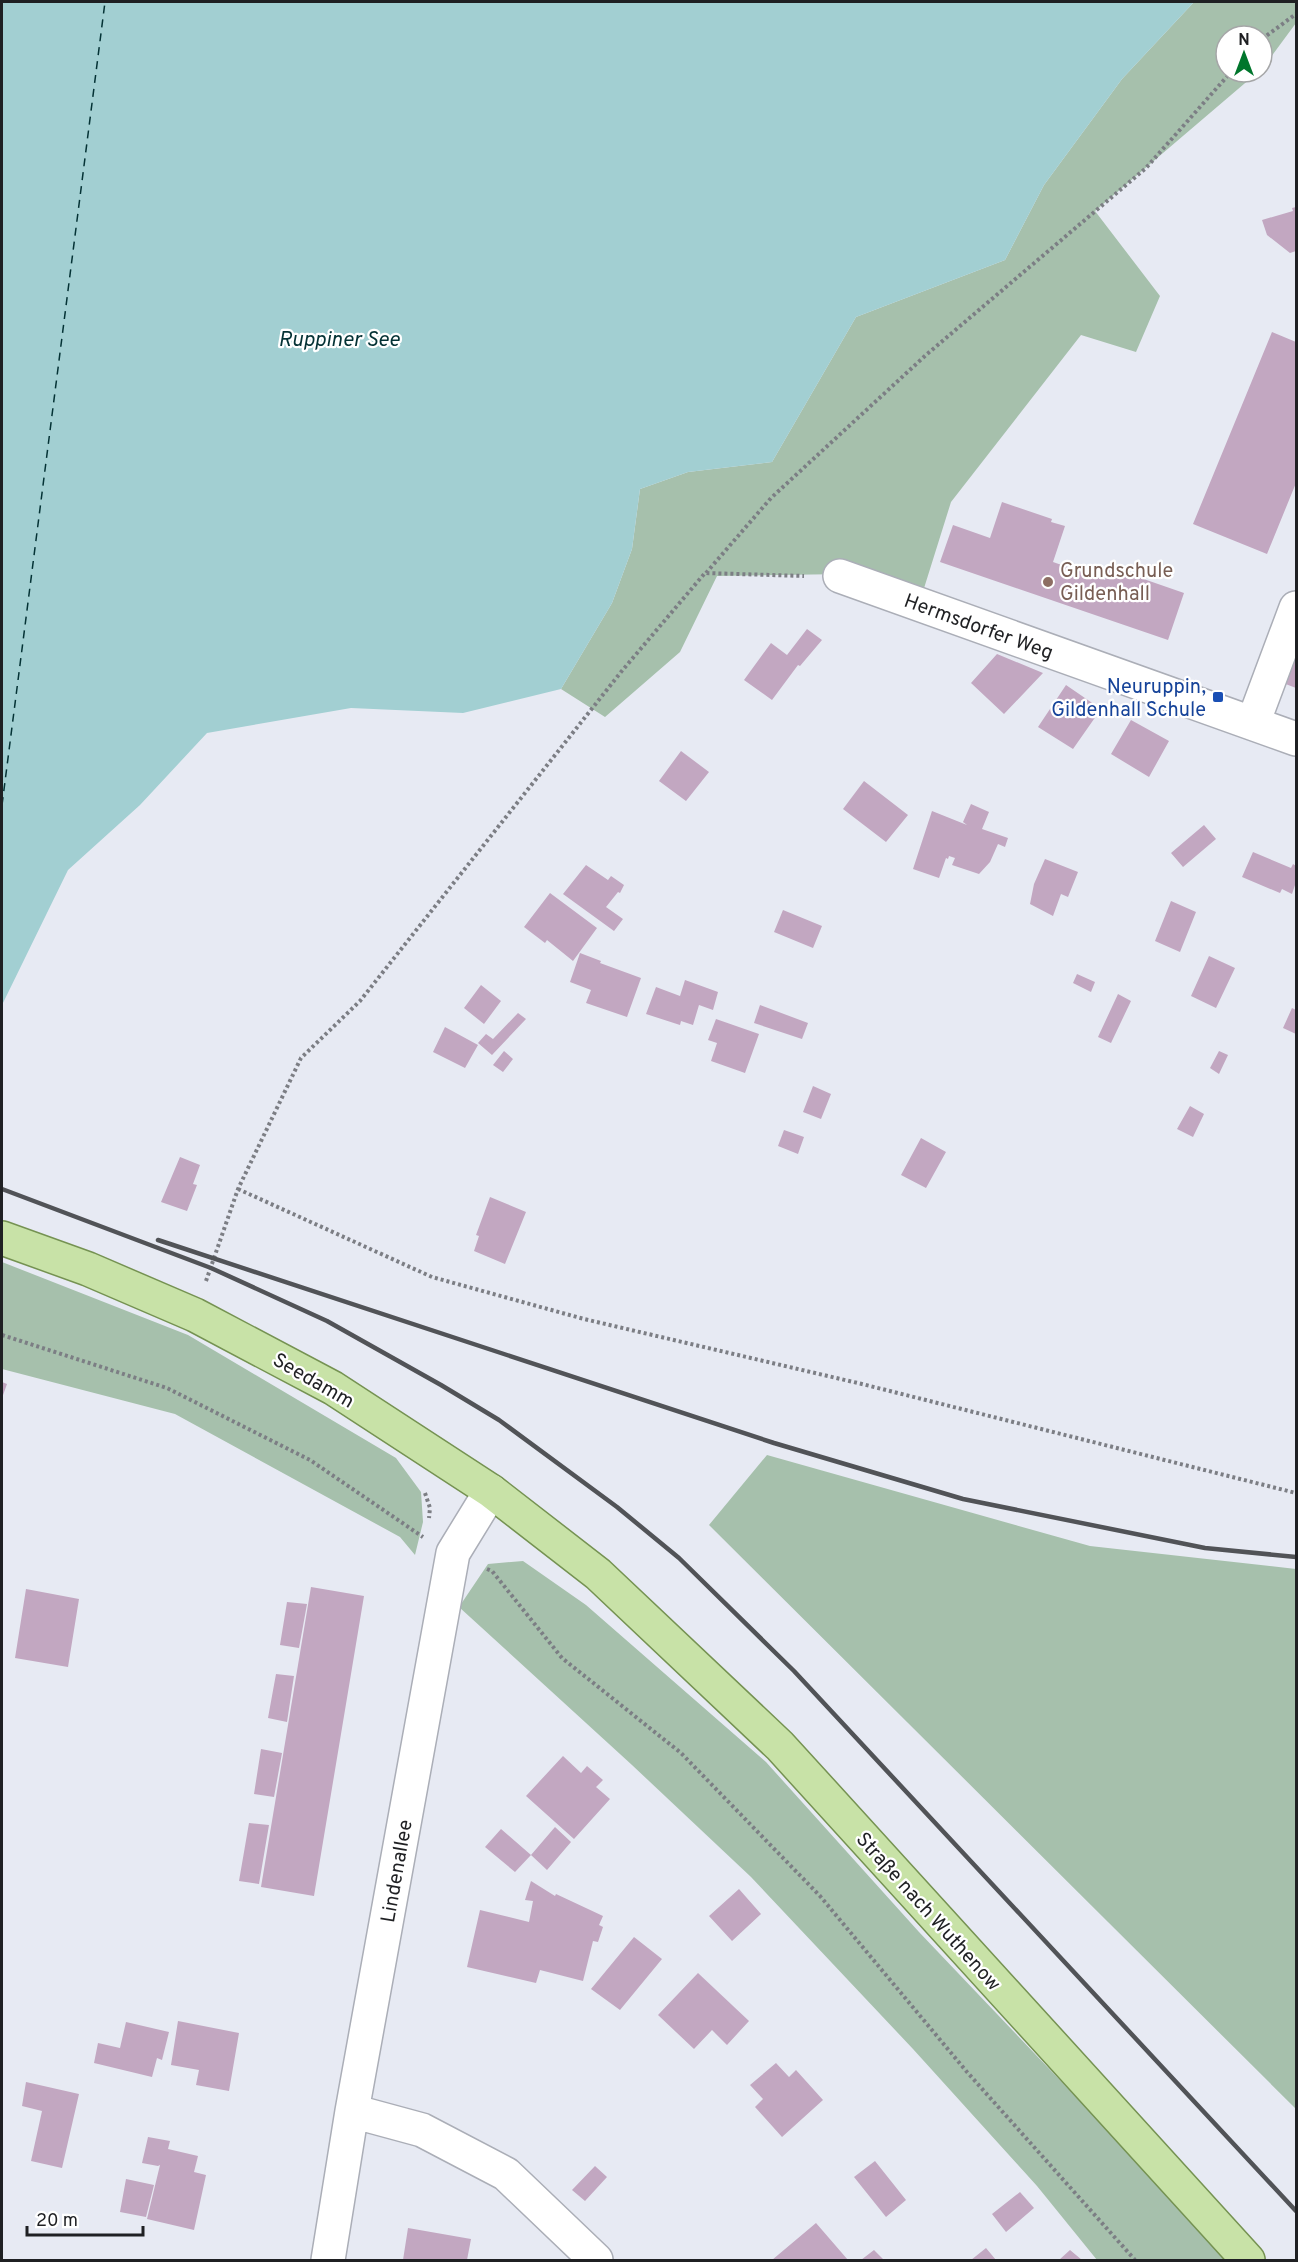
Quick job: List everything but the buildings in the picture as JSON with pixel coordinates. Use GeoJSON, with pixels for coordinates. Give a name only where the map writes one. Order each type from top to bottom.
{"type":"FeatureCollection","features":[{"type":"Feature","properties":{"kind":"main road","name":"Seedamm"},"geometry":{"type":"LineString","coordinates":[[2,1238],[88,1269],[195,1315],[333,1388],[491,1491],[598,1574]]}},
{"type":"Feature","properties":{"kind":"main road","name":"Straße nach Wuthenow"},"geometry":{"type":"LineString","coordinates":[[598,1574],[780,1746],[1248,2260]]}},
{"type":"Feature","properties":{"kind":"street","name":"Hermsdorfer Weg"},"geometry":{"type":"LineString","coordinates":[[840,576],[1296,739]]}},
{"type":"Feature","properties":{"kind":"street"},"geometry":{"type":"LineString","coordinates":[[1253,723],[1296,608]]}},
{"type":"Feature","properties":{"kind":"street","name":"Lindenallee"},"geometry":{"type":"LineString","coordinates":[[328,2260],[352,2111],[453,1553],[491,1491]]}},
{"type":"Feature","properties":{"kind":"street"},"geometry":{"type":"LineString","coordinates":[[352,2111],[422,2130],[506,2174],[596,2260]]}},
{"type":"Feature","properties":{"kind":"path"},"geometry":{"type":"LineString","coordinates":[[1274,30],[1296,14]]}},
{"type":"Feature","properties":{"kind":"path"},"geometry":{"type":"LineString","coordinates":[[205,1286],[238,1189],[301,1058],[360,1001],[621,672],[771,498],[917,363],[1146,168],[1221,84]]}},
{"type":"Feature","properties":{"kind":"path"},"geometry":{"type":"LineString","coordinates":[[705,573],[840,576]]}},
{"type":"Feature","properties":{"kind":"path"},"geometry":{"type":"LineString","coordinates":[[238,1189],[432,1277],[584,1319],[862,1384],[1296,1493]]}},
{"type":"Feature","properties":{"kind":"path"},"geometry":{"type":"LineString","coordinates":[[2,1335],[167,1388],[310,1460],[428,1540],[428,1530]]}},
{"type":"Feature","properties":{"kind":"path"},"geometry":{"type":"LineString","coordinates":[[424,1491],[430,1508],[429,1519]]}},
{"type":"Feature","properties":{"kind":"path"},"geometry":{"type":"LineString","coordinates":[[453,1553],[492,1571],[562,1658],[681,1752],[820,1896],[975,2080],[1135,2260]]}},
{"type":"Feature","properties":{"kind":"green space"},"geometry":{"type":"Polygon","coordinates":[[[1194,2],[1296,2],[1296,23],[1274,53],[1274,24],[1214,24],[1214,84],[1244,84],[1095,211],[1160,296],[1136,352],[1081,335],[951,502],[920,601],[846,574],[717,576],[680,652],[605,717],[561,689],[612,603],[632,549],[640,489],[688,472],[772,462],[856,317],[1005,260],[1044,185],[1122,79],[1194,2]]]}},
{"type":"Feature","properties":{"kind":"green space"},"geometry":{"type":"Polygon","coordinates":[[[2,1262],[188,1335],[396,1458],[421,1492],[423,1522],[415,1555],[400,1537],[175,1414],[2,1369],[2,1262]]]}},
{"type":"Feature","properties":{"kind":"green space"},"geometry":{"type":"Polygon","coordinates":[[[767,1455],[1090,1546],[1296,1569],[1296,2109],[709,1525],[767,1455]]]}},
{"type":"Feature","properties":{"kind":"green space"},"geometry":{"type":"Polygon","coordinates":[[[523,1561],[586,1605],[766,1762],[919,1932],[1231,2260],[1097,2260],[1037,2186],[913,2049],[751,1877],[459,1607],[488,1564],[523,1561]]]}},
{"type":"Feature","properties":{"kind":"water","name":"Ruppiner See"},"geometry":{"type":"Polygon","coordinates":[[[2,2],[1194,2],[1122,79],[1044,185],[1005,260],[856,317],[772,462],[688,472],[640,489],[632,549],[612,603],[561,689],[463,713],[351,708],[207,733],[140,805],[68,870],[2,1005],[2,2]]]}},
{"type":"Feature","properties":{"kind":"ferry route"},"geometry":{"type":"LineString","coordinates":[[2,805],[105,2]]}},
{"type":"Feature","properties":{"kind":"railway"},"geometry":{"type":"LineString","coordinates":[[2,1189],[211,1268],[327,1321],[499,1420],[617,1507],[679,1558],[794,1671],[1296,2211]]}},
{"type":"Feature","properties":{"kind":"railway"},"geometry":{"type":"LineString","coordinates":[[158,1240],[774,1443],[963,1499],[1205,1548],[1296,1557]]}},
{"type":"Feature","properties":{"kind":"place","name":"Grundschule Gildenhall"},"geometry":{"type":"Point","coordinates":[1048,582]}},
{"type":"Feature","properties":{"kind":"place","name":"Neuruppin, Gildenhall Schule"},"geometry":{"type":"Point","coordinates":[1218,697]}}]}
